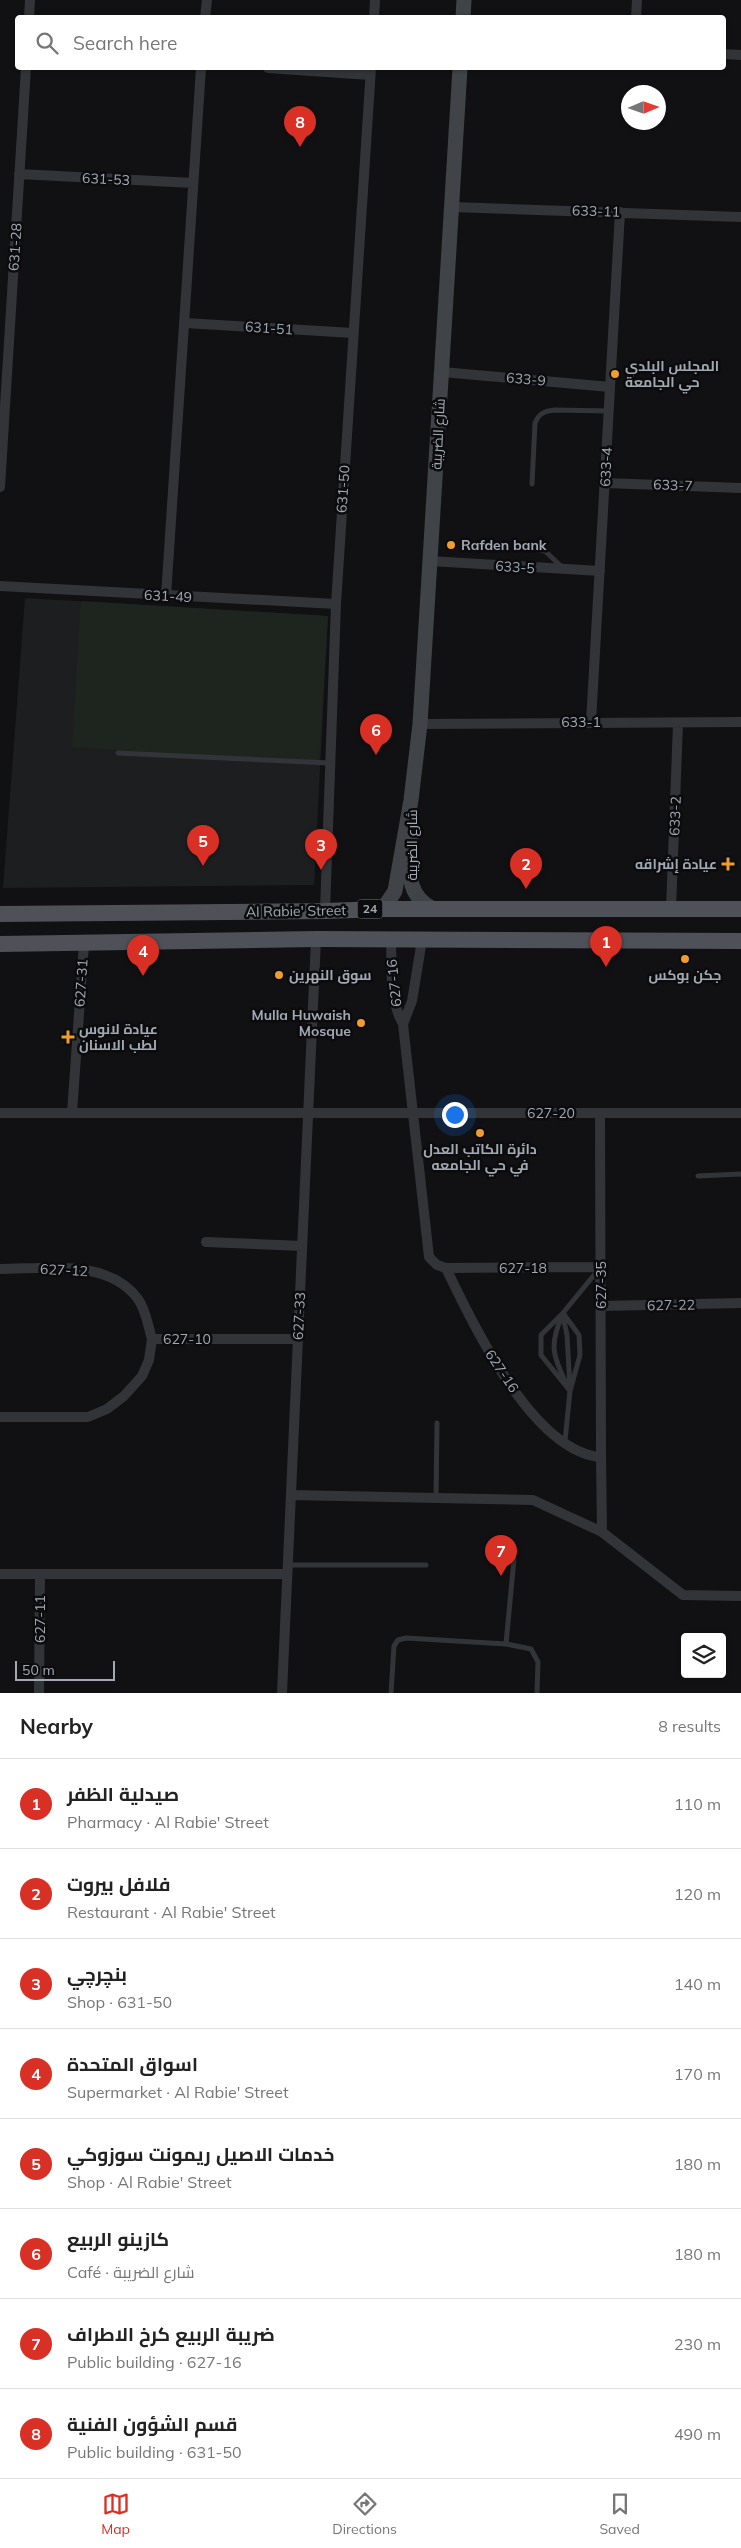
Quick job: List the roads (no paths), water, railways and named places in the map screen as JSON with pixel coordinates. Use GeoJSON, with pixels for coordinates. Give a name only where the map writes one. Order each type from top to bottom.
{"type":"FeatureCollection","features":[{"type":"Feature","properties":{"kind":"main road","name":"Al Rabie' Street"},"geometry":{"type":"LineString","coordinates":[[0,914],[383,909],[741,909]]}},
{"type":"Feature","properties":{"kind":"main road","name":"Al Rabie' Street"},"geometry":{"type":"LineString","coordinates":[[0,944],[316,939],[741,941]]}},
{"type":"Feature","properties":{"kind":"street"},"geometry":{"type":"LineString","coordinates":[[29,15],[30,0]]}},
{"type":"Feature","properties":{"kind":"street"},"geometry":{"type":"LineString","coordinates":[[205,15],[206,0]]}},
{"type":"Feature","properties":{"kind":"street"},"geometry":{"type":"LineString","coordinates":[[374,15],[375,0]]}},
{"type":"Feature","properties":{"kind":"street"},"geometry":{"type":"LineString","coordinates":[[463,15],[464,0]]}},
{"type":"Feature","properties":{"kind":"street"},"geometry":{"type":"LineString","coordinates":[[636,15],[637,0]]}},
{"type":"Feature","properties":{"kind":"street"},"geometry":{"type":"LineString","coordinates":[[726,54],[741,55]]}},
{"type":"Feature","properties":{"kind":"street","name":"631-28"},"geometry":{"type":"LineString","coordinates":[[0,487],[2,425],[26,70]]}},
{"type":"Feature","properties":{"kind":"street"},"geometry":{"type":"LineString","coordinates":[[166,596],[201,70]]}},
{"type":"Feature","properties":{"kind":"street"},"geometry":{"type":"LineString","coordinates":[[336,70],[370,71]]}},
{"type":"Feature","properties":{"kind":"street","name":"شارع الضريبة"},"geometry":{"type":"LineString","coordinates":[[383,909],[395,891],[411,800],[420,724],[460,70]]}},
{"type":"Feature","properties":{"kind":"street","name":"631-50"},"geometry":{"type":"LineString","coordinates":[[325,911],[336,604],[370,71]]}},
{"type":"Feature","properties":{"kind":"street","name":"631-53"},"geometry":{"type":"LineString","coordinates":[[19,174],[192,183]]}},
{"type":"Feature","properties":{"kind":"street","name":"633-11"},"geometry":{"type":"LineString","coordinates":[[452,207],[741,217]]}},
{"type":"Feature","properties":{"kind":"street","name":"633-4"},"geometry":{"type":"LineString","coordinates":[[592,722],[620,212]]}},
{"type":"Feature","properties":{"kind":"street","name":"631-51"},"geometry":{"type":"LineString","coordinates":[[185,323],[353,333]]}},
{"type":"Feature","properties":{"kind":"street","name":"633-9"},"geometry":{"type":"LineString","coordinates":[[442,372],[610,387]]}},
{"type":"Feature","properties":{"kind":"street","name":"633-7"},"geometry":{"type":"LineString","coordinates":[[605,483],[741,488]]}},
{"type":"Feature","properties":{"kind":"street","name":"633-5"},"geometry":{"type":"LineString","coordinates":[[430,561],[600,571]]}},
{"type":"Feature","properties":{"kind":"street","name":"631-49"},"geometry":{"type":"LineString","coordinates":[[0,586],[336,604]]}},
{"type":"Feature","properties":{"kind":"street","name":"633-1"},"geometry":{"type":"LineString","coordinates":[[420,724],[741,722]]}},
{"type":"Feature","properties":{"kind":"street","name":"633-2"},"geometry":{"type":"LineString","coordinates":[[671,909],[678,723]]}},
{"type":"Feature","properties":{"kind":"street","name":"شارع الضريبة"},"geometry":{"type":"LineString","coordinates":[[411,800],[410,884],[420,902],[433,909]]}},
{"type":"Feature","properties":{"kind":"street","name":"627-33"},"geometry":{"type":"LineString","coordinates":[[282,1693],[316,939]]}},
{"type":"Feature","properties":{"kind":"street","name":"627-16"},"geometry":{"type":"LineString","coordinates":[[391,940],[395,1003],[403,1024],[427,1253],[436,1265],[446,1268],[484,1343],[509,1384],[544,1426],[578,1452],[601,1457]]}},
{"type":"Feature","properties":{"kind":"street","name":"627-16"},"geometry":{"type":"LineString","coordinates":[[403,1024],[412,1001],[422,940]]}},
{"type":"Feature","properties":{"kind":"street","name":"627-31"},"geometry":{"type":"LineString","coordinates":[[72,1113],[84,943]]}},
{"type":"Feature","properties":{"kind":"street","name":"627-20"},"geometry":{"type":"LineString","coordinates":[[0,1113],[741,1113]]}},
{"type":"Feature","properties":{"kind":"street","name":"627-35"},"geometry":{"type":"LineString","coordinates":[[600,1113],[601,1457]]}},
{"type":"Feature","properties":{"kind":"street"},"geometry":{"type":"LineString","coordinates":[[206,1242],[302,1246]]}},
{"type":"Feature","properties":{"kind":"street","name":"627-18"},"geometry":{"type":"LineString","coordinates":[[446,1268],[600,1267]]}},
{"type":"Feature","properties":{"kind":"street","name":"627-12"},"geometry":{"type":"LineString","coordinates":[[0,1269],[81,1269],[104,1274],[138,1299],[147,1319],[152,1339]]}},
{"type":"Feature","properties":{"kind":"street","name":"627-22"},"geometry":{"type":"LineString","coordinates":[[600,1306],[741,1303]]}},
{"type":"Feature","properties":{"kind":"street","name":"627-10"},"geometry":{"type":"LineString","coordinates":[[0,1417],[88,1417],[107,1408],[124,1396],[142,1376],[149,1360],[152,1339],[298,1339]]}},
{"type":"Feature","properties":{"kind":"street"},"geometry":{"type":"LineString","coordinates":[[601,1457],[602,1532]]}},
{"type":"Feature","properties":{"kind":"street"},"geometry":{"type":"LineString","coordinates":[[291,1495],[533,1500],[602,1532],[682,1595],[741,1596]]}},
{"type":"Feature","properties":{"kind":"street"},"geometry":{"type":"LineString","coordinates":[[0,1574],[288,1569]]}},
{"type":"Feature","properties":{"kind":"street","name":"627-11"},"geometry":{"type":"LineString","coordinates":[[39,1693],[40,1574]]}},
{"type":"Feature","properties":{"kind":"lane"},"geometry":{"type":"LineString","coordinates":[[532,484],[535,423],[538,416],[547,411],[555,410],[609,411]]}},
{"type":"Feature","properties":{"kind":"lane"},"geometry":{"type":"LineString","coordinates":[[528,548],[545,551],[554,557],[565,570]]}},
{"type":"Feature","properties":{"kind":"lane"},"geometry":{"type":"LineString","coordinates":[[118,753],[330,763]]}},
{"type":"Feature","properties":{"kind":"lane"},"geometry":{"type":"LineString","coordinates":[[698,1176],[741,1174]]}},
{"type":"Feature","properties":{"kind":"lane"},"geometry":{"type":"LineString","coordinates":[[570,1391],[541,1355],[541,1335],[563,1314],[600,1267]]}},
{"type":"Feature","properties":{"kind":"lane"},"geometry":{"type":"LineString","coordinates":[[563,1314],[579,1335],[580,1355],[570,1391],[564,1442]]}},
{"type":"Feature","properties":{"kind":"lane"},"geometry":{"type":"LineString","coordinates":[[563,1314],[567,1335],[570,1391]]}},
{"type":"Feature","properties":{"kind":"lane"},"geometry":{"type":"LineString","coordinates":[[563,1314],[554,1334],[553,1357],[570,1391]]}},
{"type":"Feature","properties":{"kind":"lane"},"geometry":{"type":"LineString","coordinates":[[436,1497],[437,1423]]}},
{"type":"Feature","properties":{"kind":"lane"},"geometry":{"type":"LineString","coordinates":[[506,1644],[514,1559]]}},
{"type":"Feature","properties":{"kind":"lane"},"geometry":{"type":"LineString","coordinates":[[288,1569],[426,1565]]}},
{"type":"Feature","properties":{"kind":"lane"},"geometry":{"type":"LineString","coordinates":[[391,1693],[394,1646],[401,1638],[506,1644],[526,1647],[535,1652],[538,1662],[537,1693]]}},
{"type":"Feature","properties":{"kind":"place","name":"قسم الشؤون الفنية"},"geometry":{"type":"Point","coordinates":[300,147]}},
{"type":"Feature","properties":{"kind":"place","name":"المجلس البلدي حي الجامعة"},"geometry":{"type":"Point","coordinates":[615,374]}},
{"type":"Feature","properties":{"kind":"place","name":"Rafden bank"},"geometry":{"type":"Point","coordinates":[451,545]}},
{"type":"Feature","properties":{"kind":"place","name":"كازينو الربيع"},"geometry":{"type":"Point","coordinates":[376,755]}},
{"type":"Feature","properties":{"kind":"place","name":"عيادة إشراقه"},"geometry":{"type":"Point","coordinates":[728,864]}},
{"type":"Feature","properties":{"kind":"place","name":"خدمات الاصيل ريمونت سوزوكي"},"geometry":{"type":"Point","coordinates":[203,866]}},
{"type":"Feature","properties":{"kind":"place","name":"بنچرچي"},"geometry":{"type":"Point","coordinates":[321,870]}},
{"type":"Feature","properties":{"kind":"place","name":"فلافل بيروت"},"geometry":{"type":"Point","coordinates":[526,889]}},
{"type":"Feature","properties":{"kind":"place","name":"جكن بوكس"},"geometry":{"type":"Point","coordinates":[685,959]}},
{"type":"Feature","properties":{"kind":"place","name":"صيدلية الظفر"},"geometry":{"type":"Point","coordinates":[606,967]}},
{"type":"Feature","properties":{"kind":"place","name":"سوق النهرين"},"geometry":{"type":"Point","coordinates":[279,975]}},
{"type":"Feature","properties":{"kind":"place","name":"اسواق المتحدة"},"geometry":{"type":"Point","coordinates":[143,976]}},
{"type":"Feature","properties":{"kind":"place","name":"Mulla Huwaish Mosque"},"geometry":{"type":"Point","coordinates":[361,1023]}},
{"type":"Feature","properties":{"kind":"place","name":"عيادة لانوس لطب الاسنان"},"geometry":{"type":"Point","coordinates":[68,1037]}},
{"type":"Feature","properties":{"kind":"place","name":"دائرة الكاتب العدل في حي الجامعه"},"geometry":{"type":"Point","coordinates":[480,1133]}},
{"type":"Feature","properties":{"kind":"place","name":"ضريبة الربيع كرخ الاطراف"},"geometry":{"type":"Point","coordinates":[501,1576]}}]}
